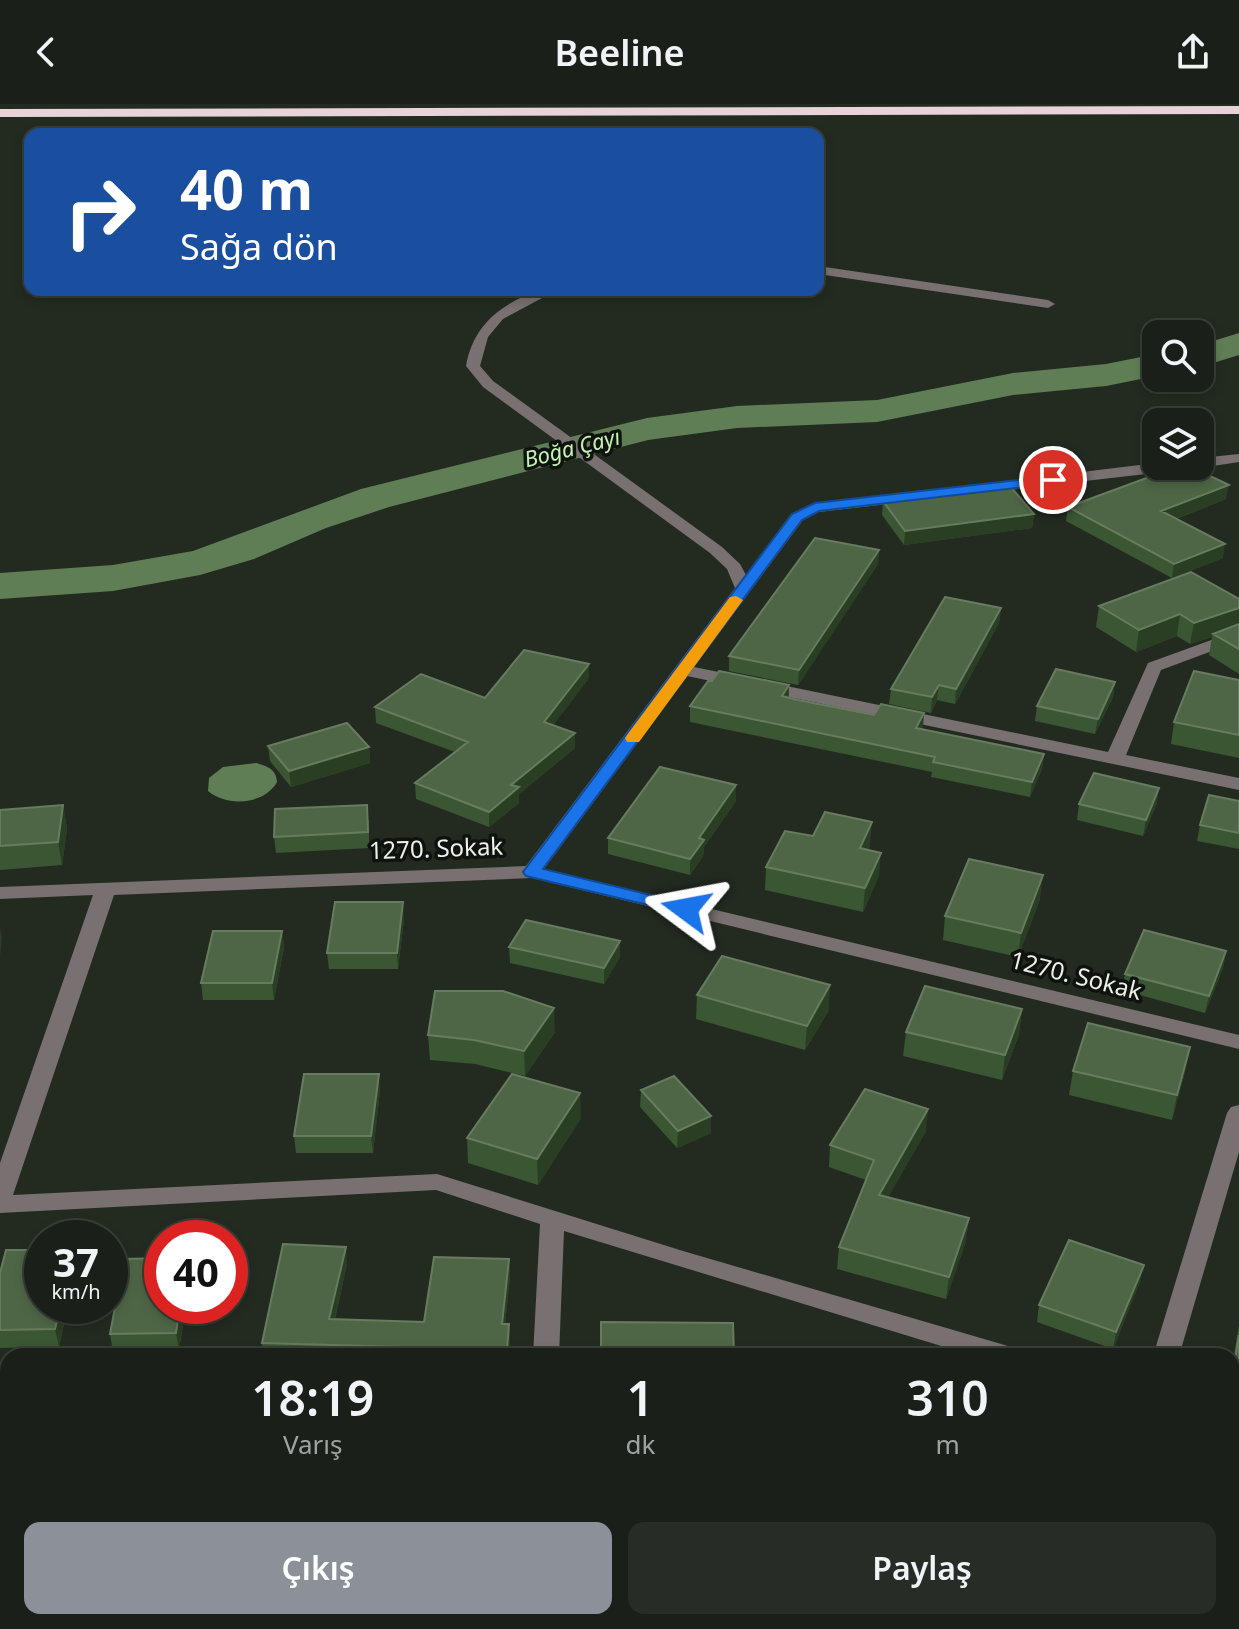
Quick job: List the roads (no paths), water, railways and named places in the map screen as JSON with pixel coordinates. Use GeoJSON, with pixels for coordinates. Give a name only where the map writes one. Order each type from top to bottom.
{"type":"FeatureCollection","features":[{"type":"Feature","properties":{"kind":"highway"},"geometry":{"type":"LineString","coordinates":[[0,113],[1239,110]]}},
{"type":"Feature","properties":{"kind":"street"},"geometry":{"type":"LineString","coordinates":[[824,271],[1048,304]]}},
{"type":"Feature","properties":{"kind":"street"},"geometry":{"type":"LineString","coordinates":[[538,296],[507,310],[487,326],[474,345],[473,366],[488,384],[716,550],[734,567],[744,589]]}},
{"type":"Feature","properties":{"kind":"street"},"geometry":{"type":"LineString","coordinates":[[1214,461],[1239,458]]}},
{"type":"Feature","properties":{"kind":"street"},"geometry":{"type":"LineString","coordinates":[[532,872],[797,517],[815,508],[1142,470]]}},
{"type":"Feature","properties":{"kind":"street"},"geometry":{"type":"LineString","coordinates":[[1115,758],[1154,667],[1239,635]]}},
{"type":"Feature","properties":{"kind":"street"},"geometry":{"type":"LineString","coordinates":[[684,670],[1239,784]]}},
{"type":"Feature","properties":{"kind":"street","name":"1270. Sokak"},"geometry":{"type":"LineString","coordinates":[[0,893],[532,872],[1239,1042]]}},
{"type":"Feature","properties":{"kind":"street"},"geometry":{"type":"LineString","coordinates":[[106,887],[0,1201],[437,1182],[981,1348]]}},
{"type":"Feature","properties":{"kind":"street"},"geometry":{"type":"LineString","coordinates":[[1168,1348],[1239,1113]]}},
{"type":"Feature","properties":{"kind":"street"},"geometry":{"type":"LineString","coordinates":[[546,1348],[552,1219]]}},
{"type":"Feature","properties":{"kind":"waterway","name":"Boğa Çayı"},"geometry":{"type":"LineString","coordinates":[[1214,352],[1239,344]]}},
{"type":"Feature","properties":{"kind":"waterway","name":"Boğa Çayı"},"geometry":{"type":"LineString","coordinates":[[0,586],[113,578],[200,562],[375,498],[647,429],[737,417],[877,411],[1013,384],[1106,375],[1142,368]]}}]}
